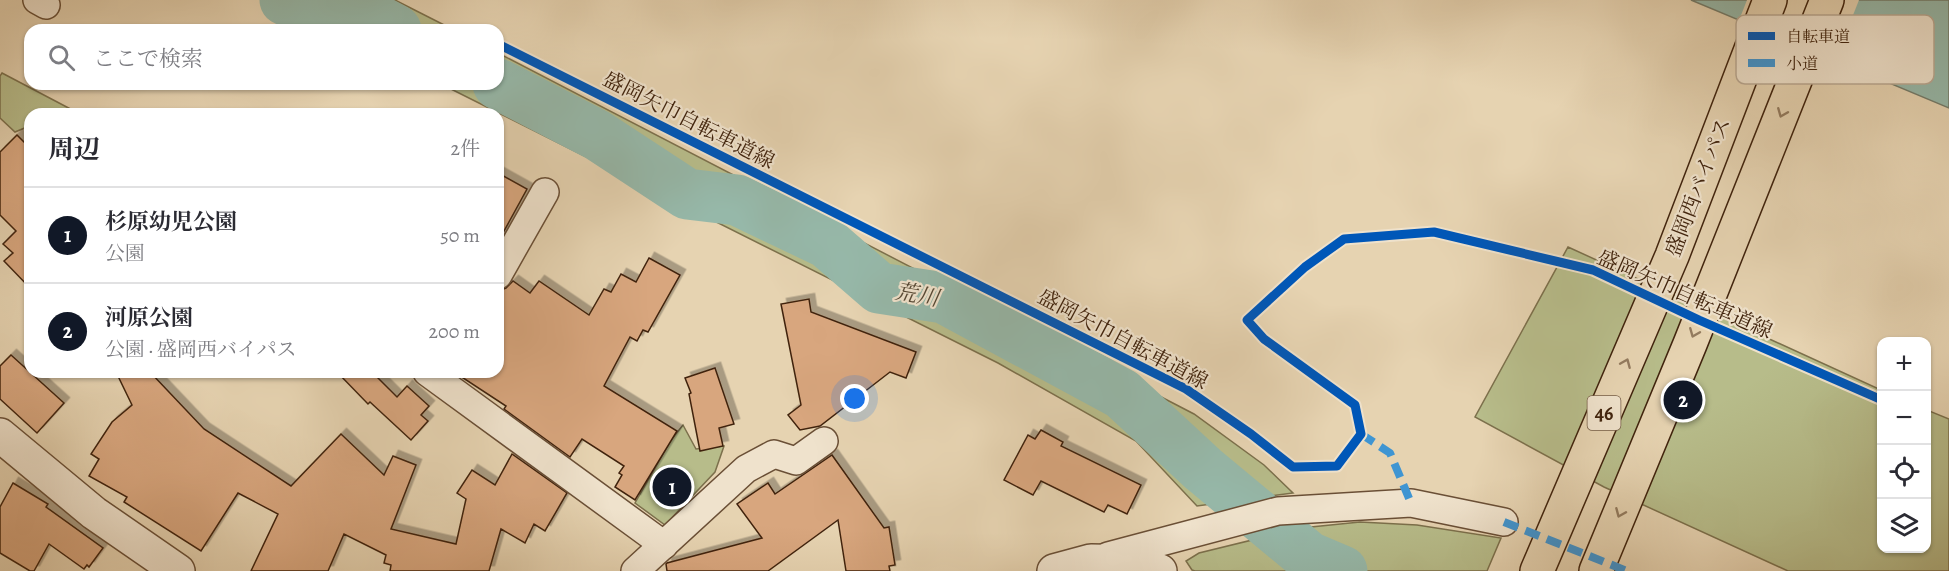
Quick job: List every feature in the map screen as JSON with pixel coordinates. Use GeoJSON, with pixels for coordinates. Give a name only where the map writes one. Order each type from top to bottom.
{"type":"FeatureCollection","features":[{"type":"Feature","properties":{"kind":"highway","name":"盛岡西バイパス"},"geometry":{"type":"LineString","coordinates":[[1764,15],[1770,0]]}},
{"type":"Feature","properties":{"kind":"highway","name":"46"},"geometry":{"type":"LineString","coordinates":[[1821,15],[1827,0]]}},
{"type":"Feature","properties":{"kind":"highway","name":"盛岡西バイパス"},"geometry":{"type":"LineString","coordinates":[[1537,571],[1672,256],[1738,84]]}},
{"type":"Feature","properties":{"kind":"highway","name":"46"},"geometry":{"type":"LineString","coordinates":[[1596,571],[1695,333],[1794,84]]}},
{"type":"Feature","properties":{"kind":"street"},"geometry":{"type":"LineString","coordinates":[[504,264],[545,192]]}},
{"type":"Feature","properties":{"kind":"street"},"geometry":{"type":"LineString","coordinates":[[440,378],[664,544]]}},
{"type":"Feature","properties":{"kind":"street"},"geometry":{"type":"LineString","coordinates":[[0,435],[94,513],[178,571]]}},
{"type":"Feature","properties":{"kind":"street"},"geometry":{"type":"LineString","coordinates":[[635,571],[746,469],[774,454],[796,461],[824,441]]}},
{"type":"Feature","properties":{"kind":"street"},"geometry":{"type":"LineString","coordinates":[[1054,571],[1278,511],[1411,503],[1504,522]]}},
{"type":"Feature","properties":{"kind":"street"},"geometry":{"type":"LineString","coordinates":[[1091,561],[1138,562],[1160,571]]}},
{"type":"Feature","properties":{"kind":"green space"},"geometry":{"type":"Polygon","coordinates":[[[282,0],[395,0],[442,24],[327,24],[282,0]]]}},
{"type":"Feature","properties":{"kind":"green space"},"geometry":{"type":"Polygon","coordinates":[[[504,56],[1194,414],[1264,465],[1293,493],[1197,506],[1136,441],[998,363],[504,116],[504,108],[489,108],[453,90],[504,90],[504,56]]]}},
{"type":"Feature","properties":{"kind":"green space"},"geometry":{"type":"Polygon","coordinates":[[[2,73],[24,85],[24,90],[34,90],[69,108],[24,108],[24,128],[15,132],[0,118],[0,76],[2,73]]]}},
{"type":"Feature","properties":{"kind":"green space"},"geometry":{"type":"Polygon","coordinates":[[[1568,247],[1877,388],[1877,553],[1931,553],[1931,412],[1949,419],[1949,571],[1788,571],[1604,487],[1475,417],[1568,247]]]}},
{"type":"Feature","properties":{"kind":"green space"},"geometry":{"type":"Polygon","coordinates":[[[683,425],[696,449],[724,446],[715,472],[665,525],[635,503],[671,440],[683,425]]]}},
{"type":"Feature","properties":{"kind":"green space"},"geometry":{"type":"Polygon","coordinates":[[[1360,522],[1417,525],[1501,538],[1487,571],[1195,571],[1186,561],[1199,553],[1301,528],[1360,522]]]}},
{"type":"Feature","properties":{"kind":"shaded area"},"geometry":{"type":"Polygon","coordinates":[[[1691,0],[1949,0],[1949,108],[1892,84],[1934,84],[1934,15],[1736,15],[1736,19],[1691,0]]]}},
{"type":"Feature","properties":{"kind":"pier"},"geometry":{"type":"Polygon","coordinates":[[[1747,0],[1859,0],[1853,15],[1741,15],[1747,0]]]}},
{"type":"Feature","properties":{"kind":"building"},"geometry":{"type":"Polygon","coordinates":[[[17,135],[24,142],[24,282],[4,261],[13,253],[3,244],[16,231],[0,215],[0,152],[17,135]]]}},
{"type":"Feature","properties":{"kind":"building"},"geometry":{"type":"Polygon","coordinates":[[[504,176],[527,189],[504,231],[504,176]]]}},
{"type":"Feature","properties":{"kind":"building"},"geometry":{"type":"Polygon","coordinates":[[[649,258],[680,275],[648,332],[643,330],[637,341],[630,337],[604,386],[677,431],[635,500],[615,487],[622,475],[619,473],[624,466],[582,439],[570,457],[504,409],[506,406],[463,378],[504,378],[504,289],[513,281],[530,293],[539,281],[589,315],[604,289],[611,292],[621,274],[636,282],[649,258]]]}},
{"type":"Feature","properties":{"kind":"building"},"geometry":{"type":"Polygon","coordinates":[[[809,299],[811,312],[916,352],[906,378],[890,372],[820,426],[800,430],[788,415],[801,405],[781,304],[809,299]]]}},
{"type":"Feature","properties":{"kind":"building"},"geometry":{"type":"Polygon","coordinates":[[[11,355],[24,367],[24,378],[36,378],[64,403],[37,433],[0,399],[0,366],[11,355]]]}},
{"type":"Feature","properties":{"kind":"building"},"geometry":{"type":"Polygon","coordinates":[[[715,368],[734,424],[719,428],[723,446],[700,451],[689,394],[691,393],[685,378],[715,368]]]}},
{"type":"Feature","properties":{"kind":"building"},"geometry":{"type":"Polygon","coordinates":[[[119,378],[156,378],[204,429],[291,486],[341,434],[384,475],[393,456],[416,465],[391,529],[456,544],[466,499],[457,493],[472,470],[495,485],[512,454],[567,493],[545,531],[534,524],[525,543],[501,529],[489,571],[390,571],[391,565],[384,563],[386,555],[344,534],[328,571],[251,571],[278,514],[238,493],[201,551],[124,502],[127,497],[89,476],[99,459],[91,454],[112,422],[132,405],[119,378]]]}},
{"type":"Feature","properties":{"kind":"building"},"geometry":{"type":"Polygon","coordinates":[[[343,378],[378,378],[397,397],[407,386],[429,406],[421,415],[428,421],[411,440],[370,402],[368,404],[343,378]]]}},
{"type":"Feature","properties":{"kind":"building"},"geometry":{"type":"Polygon","coordinates":[[[1041,430],[1063,442],[1061,446],[1141,485],[1127,514],[1108,505],[1104,512],[1041,481],[1033,495],[1004,480],[1028,435],[1035,439],[1041,430]]]}},
{"type":"Feature","properties":{"kind":"building"},"geometry":{"type":"Polygon","coordinates":[[[832,455],[884,528],[889,527],[895,565],[889,566],[890,571],[846,571],[838,520],[768,571],[667,571],[667,563],[762,538],[737,504],[768,483],[775,494],[832,455]]]}},
{"type":"Feature","properties":{"kind":"building"},"geometry":{"type":"Polygon","coordinates":[[[13,483],[48,504],[46,507],[103,548],[89,567],[87,565],[84,569],[49,544],[34,571],[30,571],[0,553],[0,507],[13,483]]]}},
{"type":"Feature","properties":{"kind":"waterway","name":"荒川"},"geometry":{"type":"LineString","coordinates":[[285,0],[370,16],[385,24]]}},
{"type":"Feature","properties":{"kind":"waterway","name":"荒川"},"geometry":{"type":"LineString","coordinates":[[504,87],[597,135],[687,194],[737,200],[827,243],[879,288],[944,298],[1122,394],[1203,469],[1309,557],[1342,571]]}},
{"type":"Feature","properties":{"kind":"marked path"},"geometry":{"type":"LineString","coordinates":[[1361,434],[1390,453],[1411,503]]}},
{"type":"Feature","properties":{"kind":"marked path"},"geometry":{"type":"LineString","coordinates":[[1504,522],[1627,571]]}},
{"type":"Feature","properties":{"kind":"cycle path","name":"盛岡矢巾自転車道線"},"geometry":{"type":"LineString","coordinates":[[504,47],[1186,389],[1251,434],[1293,467],[1337,466],[1361,434],[1355,405],[1264,339],[1247,320],[1305,267],[1344,239],[1434,232],[1593,270],[1699,320],[1877,398]]}},
{"type":"Feature","properties":{"kind":"place","name":"河原公園"},"geometry":{"type":"Point","coordinates":[1683,400]}},
{"type":"Feature","properties":{"kind":"place","name":"杉原幼児公園"},"geometry":{"type":"Point","coordinates":[672,487]}}]}
